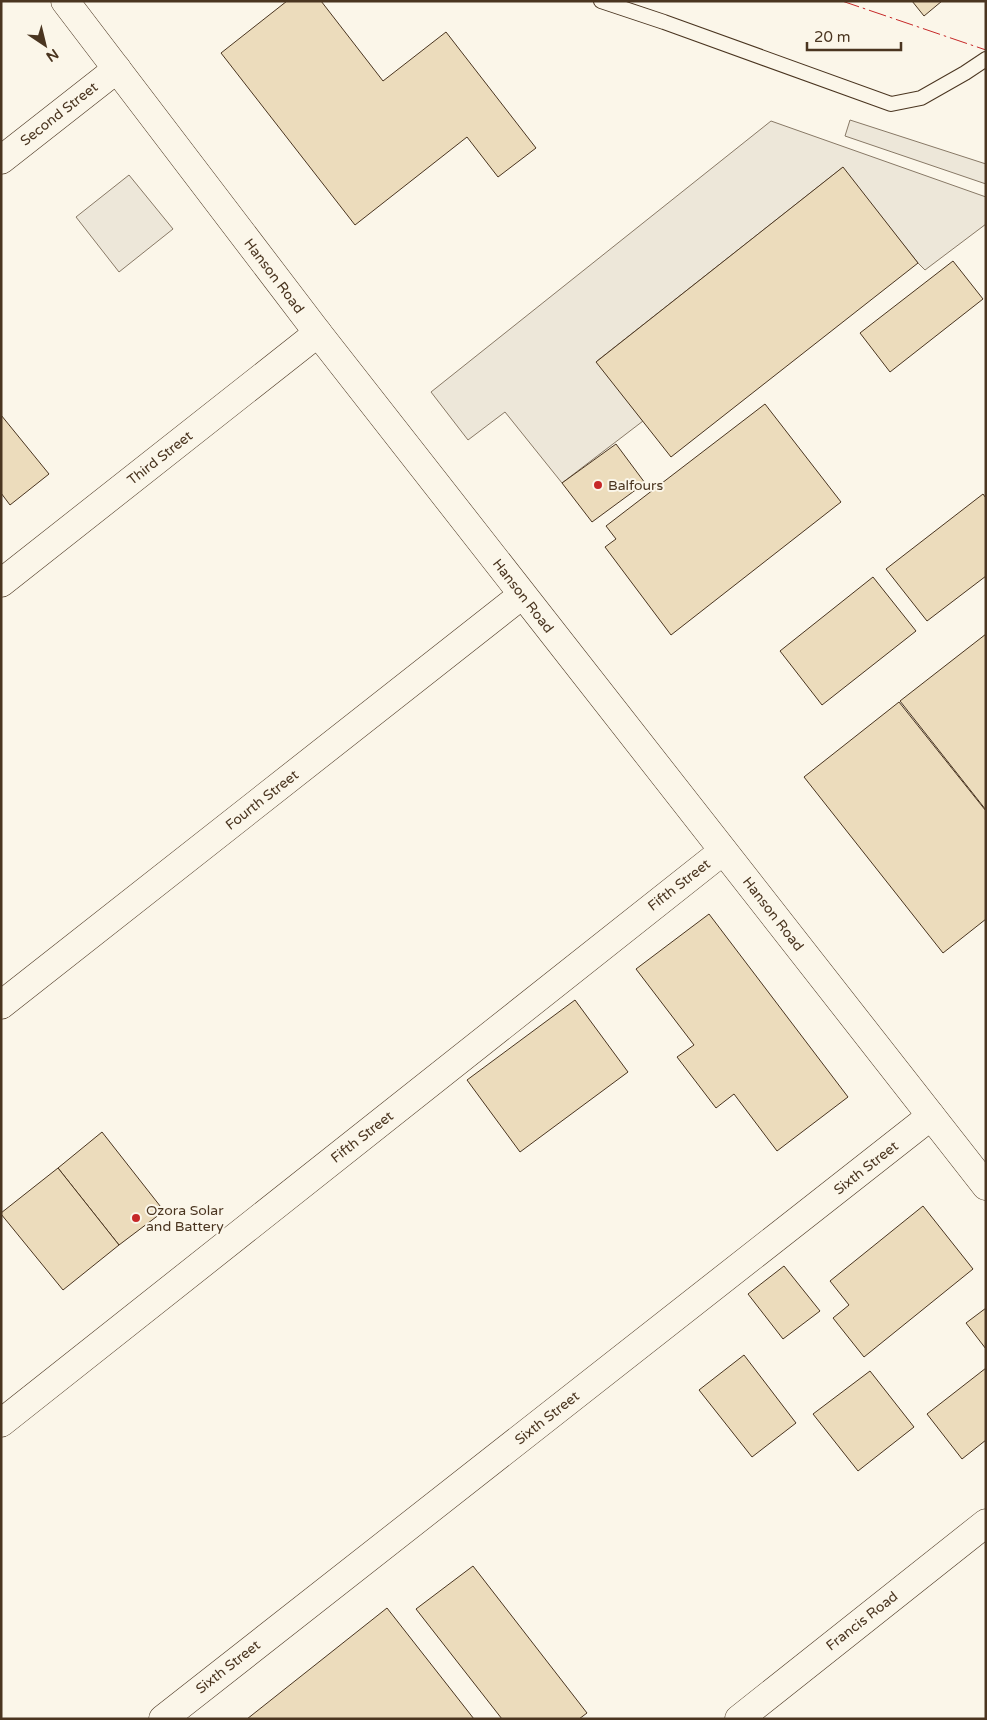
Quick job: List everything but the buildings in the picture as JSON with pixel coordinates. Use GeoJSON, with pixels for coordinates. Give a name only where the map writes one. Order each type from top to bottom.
{"type":"FeatureCollection","features":[{"type":"Feature","properties":{"kind":"street","name":"Hanson Road"},"geometry":{"type":"LineString","coordinates":[[65,1],[318,333],[986,1186]]}},
{"type":"Feature","properties":{"kind":"street","name":"Second Street"},"geometry":{"type":"LineString","coordinates":[[1,160],[117,69]]}},
{"type":"Feature","properties":{"kind":"street","name":"Third Street"},"geometry":{"type":"LineString","coordinates":[[1,583],[318,333]]}},
{"type":"Feature","properties":{"kind":"street","name":"Fourth Street"},"geometry":{"type":"LineString","coordinates":[[1,1005],[522,595]]}},
{"type":"Feature","properties":{"kind":"street","name":"Fifth Street"},"geometry":{"type":"LineString","coordinates":[[1,1423],[723,851]]}},
{"type":"Feature","properties":{"kind":"street","name":"Sixth Street"},"geometry":{"type":"LineString","coordinates":[[162,1719],[931,1116]]}},
{"type":"Feature","properties":{"kind":"street","name":"Francis Road"},"geometry":{"type":"LineString","coordinates":[[739,1719],[986,1524]]}},
{"type":"Feature","properties":{"kind":"lane"},"geometry":{"type":"LineString","coordinates":[[601,1],[891,104],[921,98],[965,74],[986,59]]}},
{"type":"Feature","properties":{"kind":"shaded area"},"geometry":{"type":"Polygon","coordinates":[[[850,120],[986,164],[986,184],[845,136],[850,120]]]}},
{"type":"Feature","properties":{"kind":"shaded area"},"geometry":{"type":"Polygon","coordinates":[[[771,121],[986,197],[986,224],[925,270],[842,168],[597,361],[643,421],[562,483],[505,412],[468,440],[431,392],[771,121]]]}},
{"type":"Feature","properties":{"kind":"shaded area"},"geometry":{"type":"Polygon","coordinates":[[[129,175],[173,229],[119,272],[76,217],[129,175]]]}},
{"type":"Feature","properties":{"kind":"power"},"geometry":{"type":"LineString","coordinates":[[842,1],[986,50]]}},
{"type":"Feature","properties":{"kind":"place","name":"Balfours"},"geometry":{"type":"Point","coordinates":[598,485]}},
{"type":"Feature","properties":{"kind":"place","name":"Ozora Solar and Battery"},"geometry":{"type":"Point","coordinates":[136,1218]}}]}
